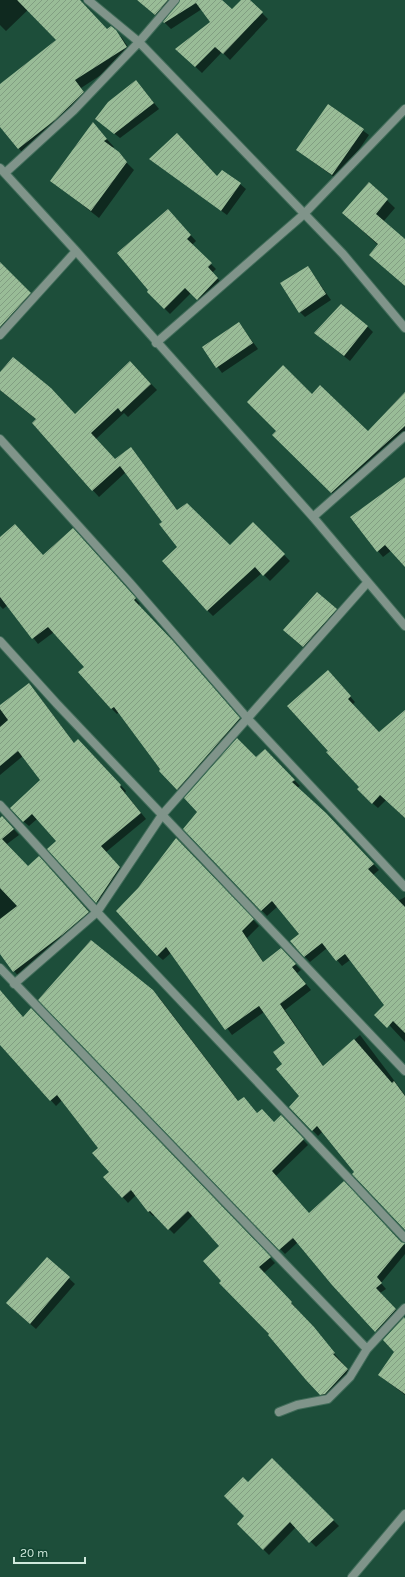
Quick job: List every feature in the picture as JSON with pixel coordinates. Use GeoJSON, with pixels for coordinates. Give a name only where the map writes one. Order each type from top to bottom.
{"type":"FeatureCollection","features":[{"type":"Feature","properties":{"kind":"street"},"geometry":{"type":"LineString","coordinates":[[88,0],[139,42],[343,254],[405,328]]}},
{"type":"Feature","properties":{"kind":"street"},"geometry":{"type":"LineString","coordinates":[[175,0],[139,42],[74,110],[2,171],[76,251],[156,343],[313,517],[367,583],[405,626]]}},
{"type":"Feature","properties":{"kind":"street"},"geometry":{"type":"LineString","coordinates":[[156,343],[303,214],[405,109]]}},
{"type":"Feature","properties":{"kind":"street"},"geometry":{"type":"LineString","coordinates":[[0,335],[76,251]]}},
{"type":"Feature","properties":{"kind":"street"},"geometry":{"type":"LineString","coordinates":[[313,517],[405,436]]}},
{"type":"Feature","properties":{"kind":"street"},"geometry":{"type":"LineString","coordinates":[[0,438],[130,583],[248,719],[405,887]]}},
{"type":"Feature","properties":{"kind":"street"},"geometry":{"type":"LineString","coordinates":[[14,984],[97,912],[162,815],[367,583]]}},
{"type":"Feature","properties":{"kind":"street"},"geometry":{"type":"LineString","coordinates":[[0,641],[162,815],[405,1071]]}},
{"type":"Feature","properties":{"kind":"street"},"geometry":{"type":"LineString","coordinates":[[0,805],[97,912],[405,1238]]}},
{"type":"Feature","properties":{"kind":"street"},"geometry":{"type":"LineString","coordinates":[[0,968],[367,1349]]}},
{"type":"Feature","properties":{"kind":"street"},"geometry":{"type":"LineString","coordinates":[[279,1412],[297,1405],[328,1399],[350,1377],[367,1349],[405,1308]]}},
{"type":"Feature","properties":{"kind":"street"},"geometry":{"type":"LineString","coordinates":[[352,1577],[405,1514]]}},
{"type":"Feature","properties":{"kind":"building"},"geometry":{"type":"Polygon","coordinates":[[[17,0],[80,0],[107,29],[111,26],[116,30],[127,47],[75,80],[84,92],[55,120],[18,149],[0,127],[0,84],[56,40],[17,0]]]}},
{"type":"Feature","properties":{"kind":"building"},"geometry":{"type":"Polygon","coordinates":[[[137,0],[168,0],[155,15],[137,0]]]}},
{"type":"Feature","properties":{"kind":"building"},"geometry":{"type":"Polygon","coordinates":[[[180,0],[222,0],[232,9],[241,0],[250,0],[263,12],[223,54],[215,47],[195,67],[175,49],[210,22],[196,3],[164,23],[163,22],[180,0]]]}},
{"type":"Feature","properties":{"kind":"building"},"geometry":{"type":"Polygon","coordinates":[[[136,80],[154,103],[114,134],[95,119],[108,102],[136,80]]]}},
{"type":"Feature","properties":{"kind":"building"},"geometry":{"type":"Polygon","coordinates":[[[328,104],[364,129],[332,175],[296,150],[328,104]]]}},
{"type":"Feature","properties":{"kind":"building"},"geometry":{"type":"Polygon","coordinates":[[[93,122],[107,139],[104,141],[119,152],[127,162],[91,211],[50,181],[93,122]]]}},
{"type":"Feature","properties":{"kind":"building"},"geometry":{"type":"Polygon","coordinates":[[[177,133],[217,176],[222,170],[241,183],[221,211],[149,159],[177,133]]]}},
{"type":"Feature","properties":{"kind":"building"},"geometry":{"type":"Polygon","coordinates":[[[369,182],[388,199],[376,214],[405,239],[405,286],[369,255],[378,244],[342,213],[369,182]]]}},
{"type":"Feature","properties":{"kind":"building"},"geometry":{"type":"Polygon","coordinates":[[[168,209],[191,235],[187,239],[212,263],[208,267],[218,278],[197,300],[185,288],[164,309],[147,292],[148,290],[117,253],[168,209]]]}},
{"type":"Feature","properties":{"kind":"building"},"geometry":{"type":"Polygon","coordinates":[[[0,262],[31,293],[0,327],[0,262]]]}},
{"type":"Feature","properties":{"kind":"building"},"geometry":{"type":"Polygon","coordinates":[[[308,266],[326,294],[299,313],[280,283],[308,266]]]}},
{"type":"Feature","properties":{"kind":"building"},"geometry":{"type":"Polygon","coordinates":[[[341,304],[368,326],[344,356],[314,333],[341,304]]]}},
{"type":"Feature","properties":{"kind":"building"},"geometry":{"type":"Polygon","coordinates":[[[239,322],[253,343],[216,368],[202,347],[239,322]]]}},
{"type":"Feature","properties":{"kind":"building"},"geometry":{"type":"Polygon","coordinates":[[[13,357],[51,388],[75,414],[130,361],[151,384],[121,412],[118,408],[91,433],[115,459],[131,447],[177,510],[187,503],[230,545],[253,522],[285,554],[263,576],[255,567],[207,611],[162,561],[177,547],[159,524],[162,522],[120,466],[92,491],[32,423],[36,419],[0,390],[0,372],[13,357]]]}},
{"type":"Feature","properties":{"kind":"building"},"geometry":{"type":"Polygon","coordinates":[[[283,365],[312,394],[320,385],[368,431],[405,392],[405,426],[331,493],[272,435],[276,431],[247,402],[283,365]]]}},
{"type":"Feature","properties":{"kind":"building"},"geometry":{"type":"Polygon","coordinates":[[[405,477],[405,567],[385,545],[377,552],[350,517],[405,477]]]}},
{"type":"Feature","properties":{"kind":"building"},"geometry":{"type":"Polygon","coordinates":[[[15,524],[43,555],[73,528],[136,598],[134,600],[173,641],[240,718],[177,790],[159,771],[160,769],[114,707],[111,709],[78,672],[84,667],[48,627],[32,639],[0,597],[0,537],[15,524]]]}},
{"type":"Feature","properties":{"kind":"building"},"geometry":{"type":"Polygon","coordinates":[[[317,592],[337,609],[303,647],[283,630],[317,592]]]}},
{"type":"Feature","properties":{"kind":"building"},"geometry":{"type":"Polygon","coordinates":[[[328,670],[351,696],[348,699],[379,732],[405,710],[405,818],[380,795],[372,804],[357,789],[359,787],[326,752],[328,751],[287,706],[328,670]]]}},
{"type":"Feature","properties":{"kind":"building"},"geometry":{"type":"Polygon","coordinates":[[[29,683],[74,743],[78,739],[121,785],[120,787],[141,813],[101,846],[120,867],[96,903],[47,849],[56,841],[32,814],[23,822],[10,808],[40,780],[18,751],[0,766],[0,727],[8,720],[0,709],[0,705],[29,683]]]}},
{"type":"Feature","properties":{"kind":"building"},"geometry":{"type":"Polygon","coordinates":[[[237,738],[256,757],[265,749],[295,780],[292,782],[326,813],[374,864],[368,869],[405,907],[405,1033],[393,1021],[387,1028],[374,1015],[384,1005],[345,954],[336,961],[322,943],[304,957],[290,941],[299,934],[272,901],[261,911],[183,829],[197,812],[184,798],[237,738]]]}},
{"type":"Feature","properties":{"kind":"building"},"geometry":{"type":"Polygon","coordinates":[[[2,816],[14,829],[2,839],[28,866],[39,856],[89,912],[62,935],[13,972],[0,954],[0,919],[17,906],[0,888],[0,818],[2,816]]]}},
{"type":"Feature","properties":{"kind":"building"},"geometry":{"type":"Polygon","coordinates":[[[176,838],[254,919],[242,931],[263,962],[281,948],[296,964],[292,967],[306,984],[280,1004],[323,1066],[354,1039],[392,1083],[394,1081],[405,1096],[405,1230],[352,1174],[354,1172],[317,1126],[312,1131],[289,1107],[299,1096],[276,1069],[282,1064],[273,1052],[285,1043],[259,1006],[225,1030],[166,947],[157,956],[116,911],[138,888],[176,838]]]}},
{"type":"Feature","properties":{"kind":"building"},"geometry":{"type":"Polygon","coordinates":[[[91,940],[153,990],[238,1101],[244,1097],[257,1113],[262,1109],[274,1122],[281,1115],[304,1139],[272,1171],[309,1213],[344,1181],[401,1242],[405,1243],[377,1277],[382,1283],[376,1288],[396,1309],[375,1332],[332,1285],[293,1238],[279,1250],[38,1000],[91,940]]]}},
{"type":"Feature","properties":{"kind":"building"},"geometry":{"type":"Polygon","coordinates":[[[0,990],[23,1017],[31,1008],[271,1257],[259,1267],[314,1327],[335,1353],[333,1354],[348,1369],[325,1394],[320,1395],[268,1335],[269,1334],[219,1283],[221,1281],[203,1261],[219,1246],[188,1211],[168,1230],[150,1211],[148,1212],[131,1190],[122,1198],[103,1177],[109,1172],[92,1153],[98,1148],[57,1095],[50,1101],[0,1045],[0,990]]]}},
{"type":"Feature","properties":{"kind":"building"},"geometry":{"type":"Polygon","coordinates":[[[47,1257],[70,1277],[30,1324],[6,1303],[47,1257]]]}},
{"type":"Feature","properties":{"kind":"building"},"geometry":{"type":"Polygon","coordinates":[[[404,1317],[405,1394],[378,1375],[394,1352],[383,1340],[404,1317]]]}},
{"type":"Feature","properties":{"kind":"building"},"geometry":{"type":"Polygon","coordinates":[[[272,1458],[334,1520],[309,1543],[290,1522],[263,1550],[237,1524],[244,1516],[224,1496],[243,1477],[248,1482],[272,1458]]]}}]}
